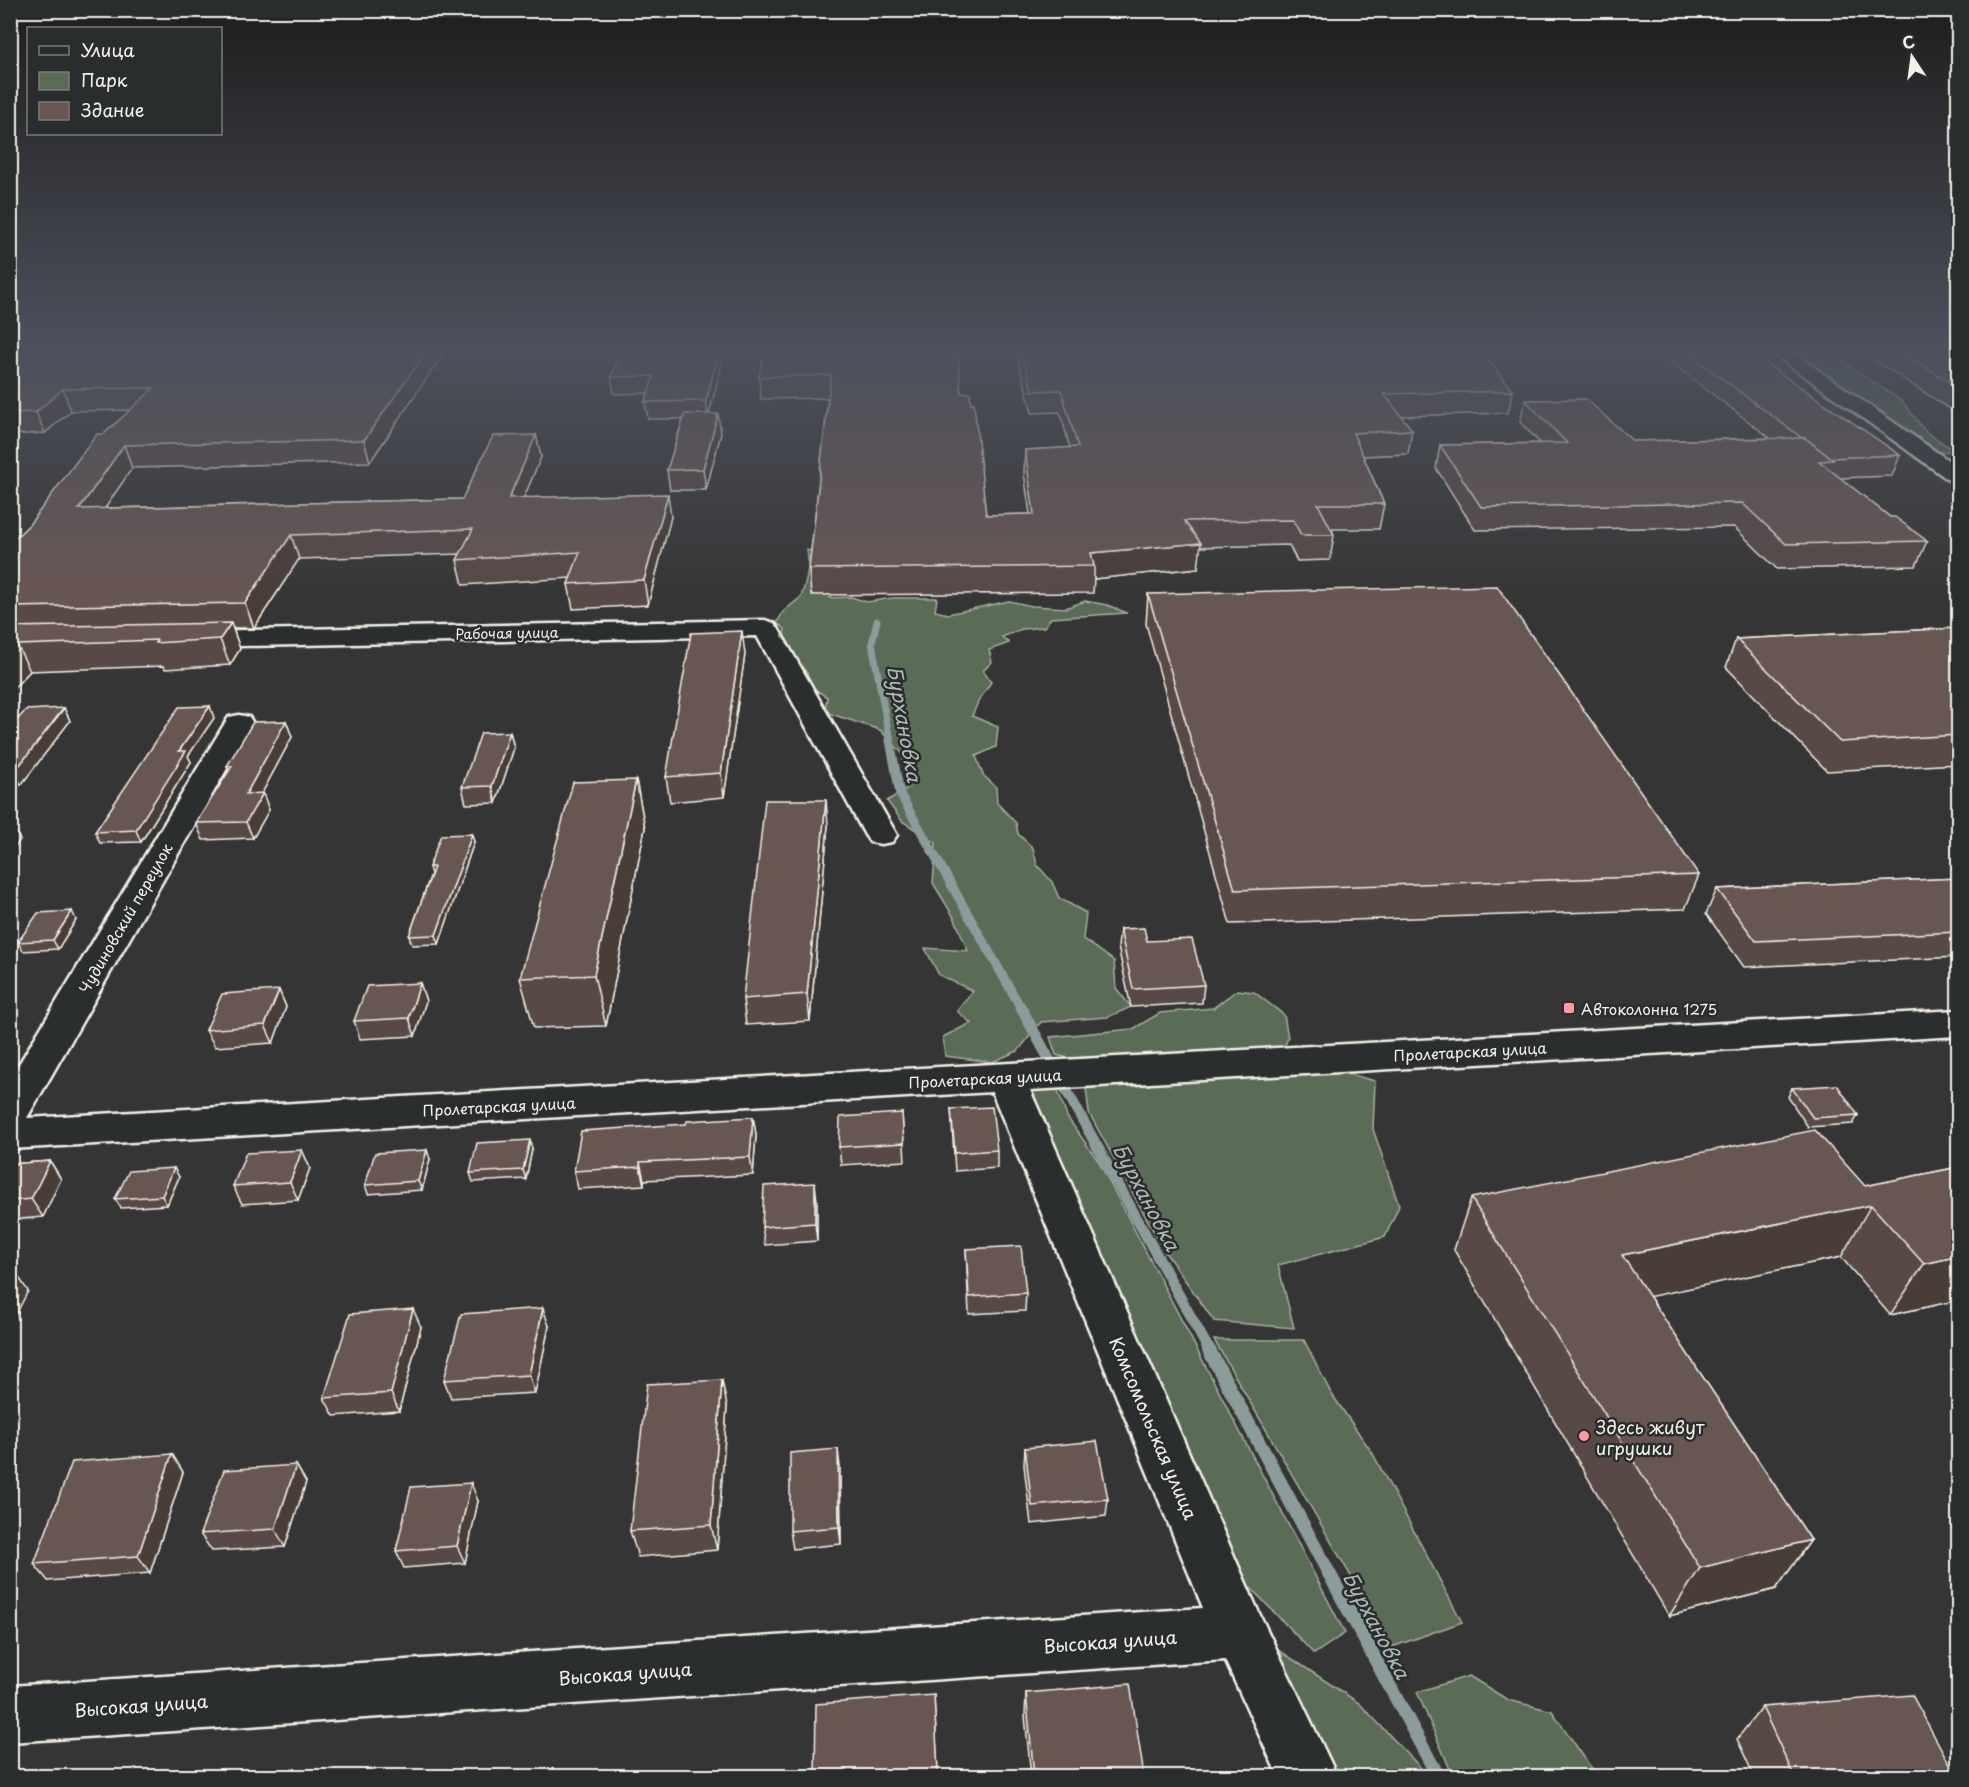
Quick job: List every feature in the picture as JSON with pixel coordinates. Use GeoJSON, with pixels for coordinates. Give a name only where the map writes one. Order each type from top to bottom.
{"type":"FeatureCollection","features":[{"type":"Feature","properties":{"kind":"street"},"geometry":{"type":"LineString","coordinates":[[1900,435],[1959,476]]}},
{"type":"Feature","properties":{"kind":"street","name":"Рабочая улица"},"geometry":{"type":"LineString","coordinates":[[165,640],[765,628],[881,835]]}},
{"type":"Feature","properties":{"kind":"street","name":"Чудиновский переулок"},"geometry":{"type":"LineString","coordinates":[[10,1113],[239,723]]}},
{"type":"Feature","properties":{"kind":"street","name":"Пролетарская улица"},"geometry":{"type":"LineString","coordinates":[[10,1134],[1959,1023]]}},
{"type":"Feature","properties":{"kind":"street","name":"Комсомольская улица"},"geometry":{"type":"LineString","coordinates":[[1041,1075],[1240,1632],[1308,1776]]}},
{"type":"Feature","properties":{"kind":"street","name":"Высокая улица"},"geometry":{"type":"LineString","coordinates":[[10,1714],[1240,1632]]}},
{"type":"Feature","properties":{"kind":"green space"},"geometry":{"type":"Polygon","coordinates":[[[1909,435],[1931,435],[1955,451],[1934,452],[1909,435]]]}},
{"type":"Feature","properties":{"kind":"green space"},"geometry":{"type":"Polygon","coordinates":[[[807,550],[837,559],[840,585],[830,598],[851,597],[867,602],[893,598],[937,598],[935,611],[948,614],[1009,601],[1032,606],[1066,608],[1085,601],[1107,605],[1127,613],[1051,618],[1044,627],[1022,629],[1002,637],[1009,643],[989,650],[992,662],[983,671],[991,682],[972,716],[998,727],[996,747],[976,756],[983,775],[996,787],[997,803],[1016,823],[1018,834],[1033,848],[1037,865],[1052,882],[1059,898],[1086,913],[1083,939],[1114,961],[1116,988],[1131,1007],[1108,1017],[1041,1022],[1018,1051],[992,1062],[945,1056],[943,1037],[971,1023],[957,1011],[973,991],[939,975],[925,948],[968,951],[955,919],[933,883],[936,843],[902,821],[887,801],[909,787],[902,753],[880,730],[825,712],[827,697],[808,685],[807,673],[791,660],[785,649],[785,629],[777,623],[783,612],[801,597],[807,574],[807,550]]]}},
{"type":"Feature","properties":{"kind":"green space"},"geometry":{"type":"Polygon","coordinates":[[[1237,990],[1254,992],[1284,1015],[1288,1038],[1281,1054],[1082,1061],[1056,1055],[1050,1037],[1133,1029],[1160,1013],[1213,1008],[1237,990]]]}},
{"type":"Feature","properties":{"kind":"green space"},"geometry":{"type":"Polygon","coordinates":[[[1334,1070],[1375,1081],[1373,1129],[1399,1206],[1385,1237],[1278,1265],[1294,1328],[1214,1321],[1165,1252],[1089,1113],[1086,1088],[1148,1085],[1202,1076],[1334,1070]]]}},
{"type":"Feature","properties":{"kind":"green space"},"geometry":{"type":"Polygon","coordinates":[[[1055,1082],[1067,1117],[1099,1162],[1345,1633],[1314,1654],[1248,1585],[1208,1531],[1023,1083],[1055,1082]]]}},
{"type":"Feature","properties":{"kind":"green space"},"geometry":{"type":"Polygon","coordinates":[[[1214,1340],[1304,1340],[1331,1393],[1373,1454],[1462,1622],[1392,1647],[1214,1340]]]}},
{"type":"Feature","properties":{"kind":"green space"},"geometry":{"type":"Polygon","coordinates":[[[1274,1647],[1359,1703],[1420,1767],[1425,1776],[1311,1776],[1280,1746],[1274,1647]]]}},
{"type":"Feature","properties":{"kind":"green space"},"geometry":{"type":"Polygon","coordinates":[[[1469,1676],[1508,1700],[1552,1711],[1597,1776],[1453,1776],[1417,1692],[1469,1676]]]}},
{"type":"Feature","properties":{"kind":"building"},"geometry":{"type":"Polygon","coordinates":[[[96,435],[367,435],[364,440],[124,445],[79,509],[462,499],[493,436],[536,435],[509,498],[668,494],[644,580],[568,584],[580,552],[457,560],[473,529],[291,535],[245,603],[10,607],[10,543],[29,525],[96,435]]]}},
{"type":"Feature","properties":{"kind":"building"},"geometry":{"type":"Polygon","coordinates":[[[678,435],[712,435],[703,469],[667,470],[678,435]]]}},
{"type":"Feature","properties":{"kind":"building"},"geometry":{"type":"Polygon","coordinates":[[[824,435],[977,435],[986,515],[1034,514],[1025,450],[1078,447],[1075,435],[1354,435],[1384,504],[1318,504],[1334,535],[1301,535],[1293,520],[1184,521],[1201,543],[1091,553],[1094,566],[809,569],[824,435]]]}},
{"type":"Feature","properties":{"kind":"building"},"geometry":{"type":"Polygon","coordinates":[[[1560,435],[1627,435],[1633,441],[1805,438],[1833,460],[1819,461],[1890,517],[1895,517],[1927,541],[1786,544],[1742,503],[1481,507],[1440,445],[1567,443],[1560,435]]]}},
{"type":"Feature","properties":{"kind":"building"},"geometry":{"type":"Polygon","coordinates":[[[1798,435],[1871,435],[1900,455],[1830,458],[1798,435]]]}},
{"type":"Feature","properties":{"kind":"building"},"geometry":{"type":"Polygon","coordinates":[[[1497,586],[1699,875],[1235,890],[1148,594],[1497,586]]]}},
{"type":"Feature","properties":{"kind":"building"},"geometry":{"type":"Polygon","coordinates":[[[231,623],[220,639],[155,643],[157,640],[17,645],[10,652],[10,627],[231,623]]]}},
{"type":"Feature","properties":{"kind":"building"},"geometry":{"type":"Polygon","coordinates":[[[1959,628],[1959,735],[1840,742],[1736,639],[1959,628]]]}},
{"type":"Feature","properties":{"kind":"building"},"geometry":{"type":"Polygon","coordinates":[[[742,631],[721,773],[666,777],[691,633],[742,631]]]}},
{"type":"Feature","properties":{"kind":"building"},"geometry":{"type":"Polygon","coordinates":[[[210,706],[179,751],[186,751],[136,830],[95,832],[179,707],[210,706]]]}},
{"type":"Feature","properties":{"kind":"building"},"geometry":{"type":"Polygon","coordinates":[[[64,708],[15,771],[10,771],[10,728],[26,710],[64,708]]]}},
{"type":"Feature","properties":{"kind":"building"},"geometry":{"type":"Polygon","coordinates":[[[286,721],[246,794],[263,793],[246,822],[196,823],[232,766],[227,766],[253,722],[286,721]]]}},
{"type":"Feature","properties":{"kind":"building"},"geometry":{"type":"Polygon","coordinates":[[[510,732],[492,786],[462,787],[481,733],[510,732]]]}},
{"type":"Feature","properties":{"kind":"building"},"geometry":{"type":"Polygon","coordinates":[[[636,780],[594,975],[520,978],[573,782],[636,780]]]}},
{"type":"Feature","properties":{"kind":"building"},"geometry":{"type":"Polygon","coordinates":[[[765,800],[826,800],[807,994],[743,999],[765,800]]]}},
{"type":"Feature","properties":{"kind":"building"},"geometry":{"type":"Polygon","coordinates":[[[472,834],[436,935],[409,936],[434,867],[429,867],[441,835],[472,834]]]}},
{"type":"Feature","properties":{"kind":"building"},"geometry":{"type":"Polygon","coordinates":[[[1959,878],[1959,932],[1756,941],[1717,889],[1959,878]]]}},
{"type":"Feature","properties":{"kind":"building"},"geometry":{"type":"Polygon","coordinates":[[[72,911],[53,940],[18,942],[38,913],[72,911]]]}},
{"type":"Feature","properties":{"kind":"building"},"geometry":{"type":"Polygon","coordinates":[[[1144,928],[1147,941],[1192,939],[1204,985],[1133,989],[1120,929],[1144,928]]]}},
{"type":"Feature","properties":{"kind":"building"},"geometry":{"type":"Polygon","coordinates":[[[420,983],[409,1018],[354,1021],[367,986],[420,983]]]}},
{"type":"Feature","properties":{"kind":"building"},"geometry":{"type":"Polygon","coordinates":[[[279,990],[265,1025],[206,1030],[222,994],[279,990]]]}},
{"type":"Feature","properties":{"kind":"building"},"geometry":{"type":"Polygon","coordinates":[[[1837,1085],[1858,1115],[1813,1118],[1792,1088],[1837,1085]]]}},
{"type":"Feature","properties":{"kind":"building"},"geometry":{"type":"Polygon","coordinates":[[[992,1107],[997,1150],[955,1153],[951,1109],[992,1107]]]}},
{"type":"Feature","properties":{"kind":"building"},"geometry":{"type":"Polygon","coordinates":[[[902,1113],[904,1143],[839,1147],[840,1117],[902,1113]]]}},
{"type":"Feature","properties":{"kind":"building"},"geometry":{"type":"Polygon","coordinates":[[[753,1117],[750,1157],[640,1162],[640,1167],[574,1171],[581,1131],[753,1117]]]}},
{"type":"Feature","properties":{"kind":"building"},"geometry":{"type":"Polygon","coordinates":[[[1815,1130],[1865,1186],[1959,1167],[1959,1256],[1924,1264],[1871,1205],[1622,1255],[1811,1540],[1700,1568],[1471,1198],[1815,1130]]]}},
{"type":"Feature","properties":{"kind":"building"},"geometry":{"type":"Polygon","coordinates":[[[530,1140],[523,1170],[470,1173],[477,1143],[530,1140]]]}},
{"type":"Feature","properties":{"kind":"building"},"geometry":{"type":"Polygon","coordinates":[[[302,1150],[290,1182],[233,1186],[246,1153],[302,1150]]]}},
{"type":"Feature","properties":{"kind":"building"},"geometry":{"type":"Polygon","coordinates":[[[427,1150],[418,1181],[365,1185],[375,1153],[427,1150]]]}},
{"type":"Feature","properties":{"kind":"building"},"geometry":{"type":"Polygon","coordinates":[[[50,1161],[31,1199],[10,1201],[10,1164],[50,1161]]]}},
{"type":"Feature","properties":{"kind":"building"},"geometry":{"type":"Polygon","coordinates":[[[174,1168],[162,1196],[115,1199],[129,1171],[174,1168]]]}},
{"type":"Feature","properties":{"kind":"building"},"geometry":{"type":"Polygon","coordinates":[[[815,1183],[815,1223],[762,1227],[764,1186],[815,1183]]]}},
{"type":"Feature","properties":{"kind":"building"},"geometry":{"type":"Polygon","coordinates":[[[1021,1246],[1026,1293],[969,1297],[966,1249],[1021,1246]]]}},
{"type":"Feature","properties":{"kind":"building"},"geometry":{"type":"Polygon","coordinates":[[[10,1273],[16,1273],[10,1283],[10,1273]]]}},
{"type":"Feature","properties":{"kind":"building"},"geometry":{"type":"Polygon","coordinates":[[[543,1308],[529,1375],[444,1380],[461,1314],[543,1308]]]}},
{"type":"Feature","properties":{"kind":"building"},"geometry":{"type":"Polygon","coordinates":[[[413,1309],[391,1393],[324,1398],[350,1314],[413,1309]]]}},
{"type":"Feature","properties":{"kind":"building"},"geometry":{"type":"Polygon","coordinates":[[[722,1380],[711,1525],[630,1531],[647,1384],[722,1380]]]}},
{"type":"Feature","properties":{"kind":"building"},"geometry":{"type":"Polygon","coordinates":[[[1097,1441],[1108,1499],[1032,1506],[1025,1448],[1097,1441]]]}},
{"type":"Feature","properties":{"kind":"building"},"geometry":{"type":"Polygon","coordinates":[[[838,1449],[839,1527],[790,1531],[790,1453],[838,1449]]]}},
{"type":"Feature","properties":{"kind":"building"},"geometry":{"type":"Polygon","coordinates":[[[172,1454],[138,1556],[34,1564],[72,1462],[172,1454]]]}},
{"type":"Feature","properties":{"kind":"building"},"geometry":{"type":"Polygon","coordinates":[[[296,1465],[275,1529],[200,1534],[224,1470],[296,1465]]]}},
{"type":"Feature","properties":{"kind":"building"},"geometry":{"type":"Polygon","coordinates":[[[471,1483],[457,1546],[396,1551],[411,1487],[471,1483]]]}},
{"type":"Feature","properties":{"kind":"building"},"geometry":{"type":"Polygon","coordinates":[[[1130,1684],[1144,1776],[1034,1776],[1026,1693],[1130,1684]]]}},
{"type":"Feature","properties":{"kind":"building"},"geometry":{"type":"Polygon","coordinates":[[[934,1695],[938,1772],[878,1776],[815,1776],[816,1704],[934,1695]]]}},
{"type":"Feature","properties":{"kind":"building"},"geometry":{"type":"Polygon","coordinates":[[[1912,1695],[1956,1776],[1794,1776],[1762,1707],[1912,1695]]]}},
{"type":"Feature","properties":{"kind":"waterway","name":"Бурхановка"},"geometry":{"type":"LineString","coordinates":[[877,621],[872,643],[889,736]]}},
{"type":"Feature","properties":{"kind":"waterway","name":"Бурхановка"},"geometry":{"type":"LineString","coordinates":[[889,735],[900,794],[1021,1008]]}},
{"type":"Feature","properties":{"kind":"waterway","name":"Бурхановка"},"geometry":{"type":"LineString","coordinates":[[1020,1006],[1210,1352]]}},
{"type":"Feature","properties":{"kind":"waterway","name":"Бурхановка"},"geometry":{"type":"LineString","coordinates":[[1209,1350],[1438,1776]]}},
{"type":"Feature","properties":{"kind":"place","name":"Автоколонна 1275"},"geometry":{"type":"Point","coordinates":[1569,1008]}},
{"type":"Feature","properties":{"kind":"place","name":"Здесь живут игрушки"},"geometry":{"type":"Point","coordinates":[1584,1436]}}]}
